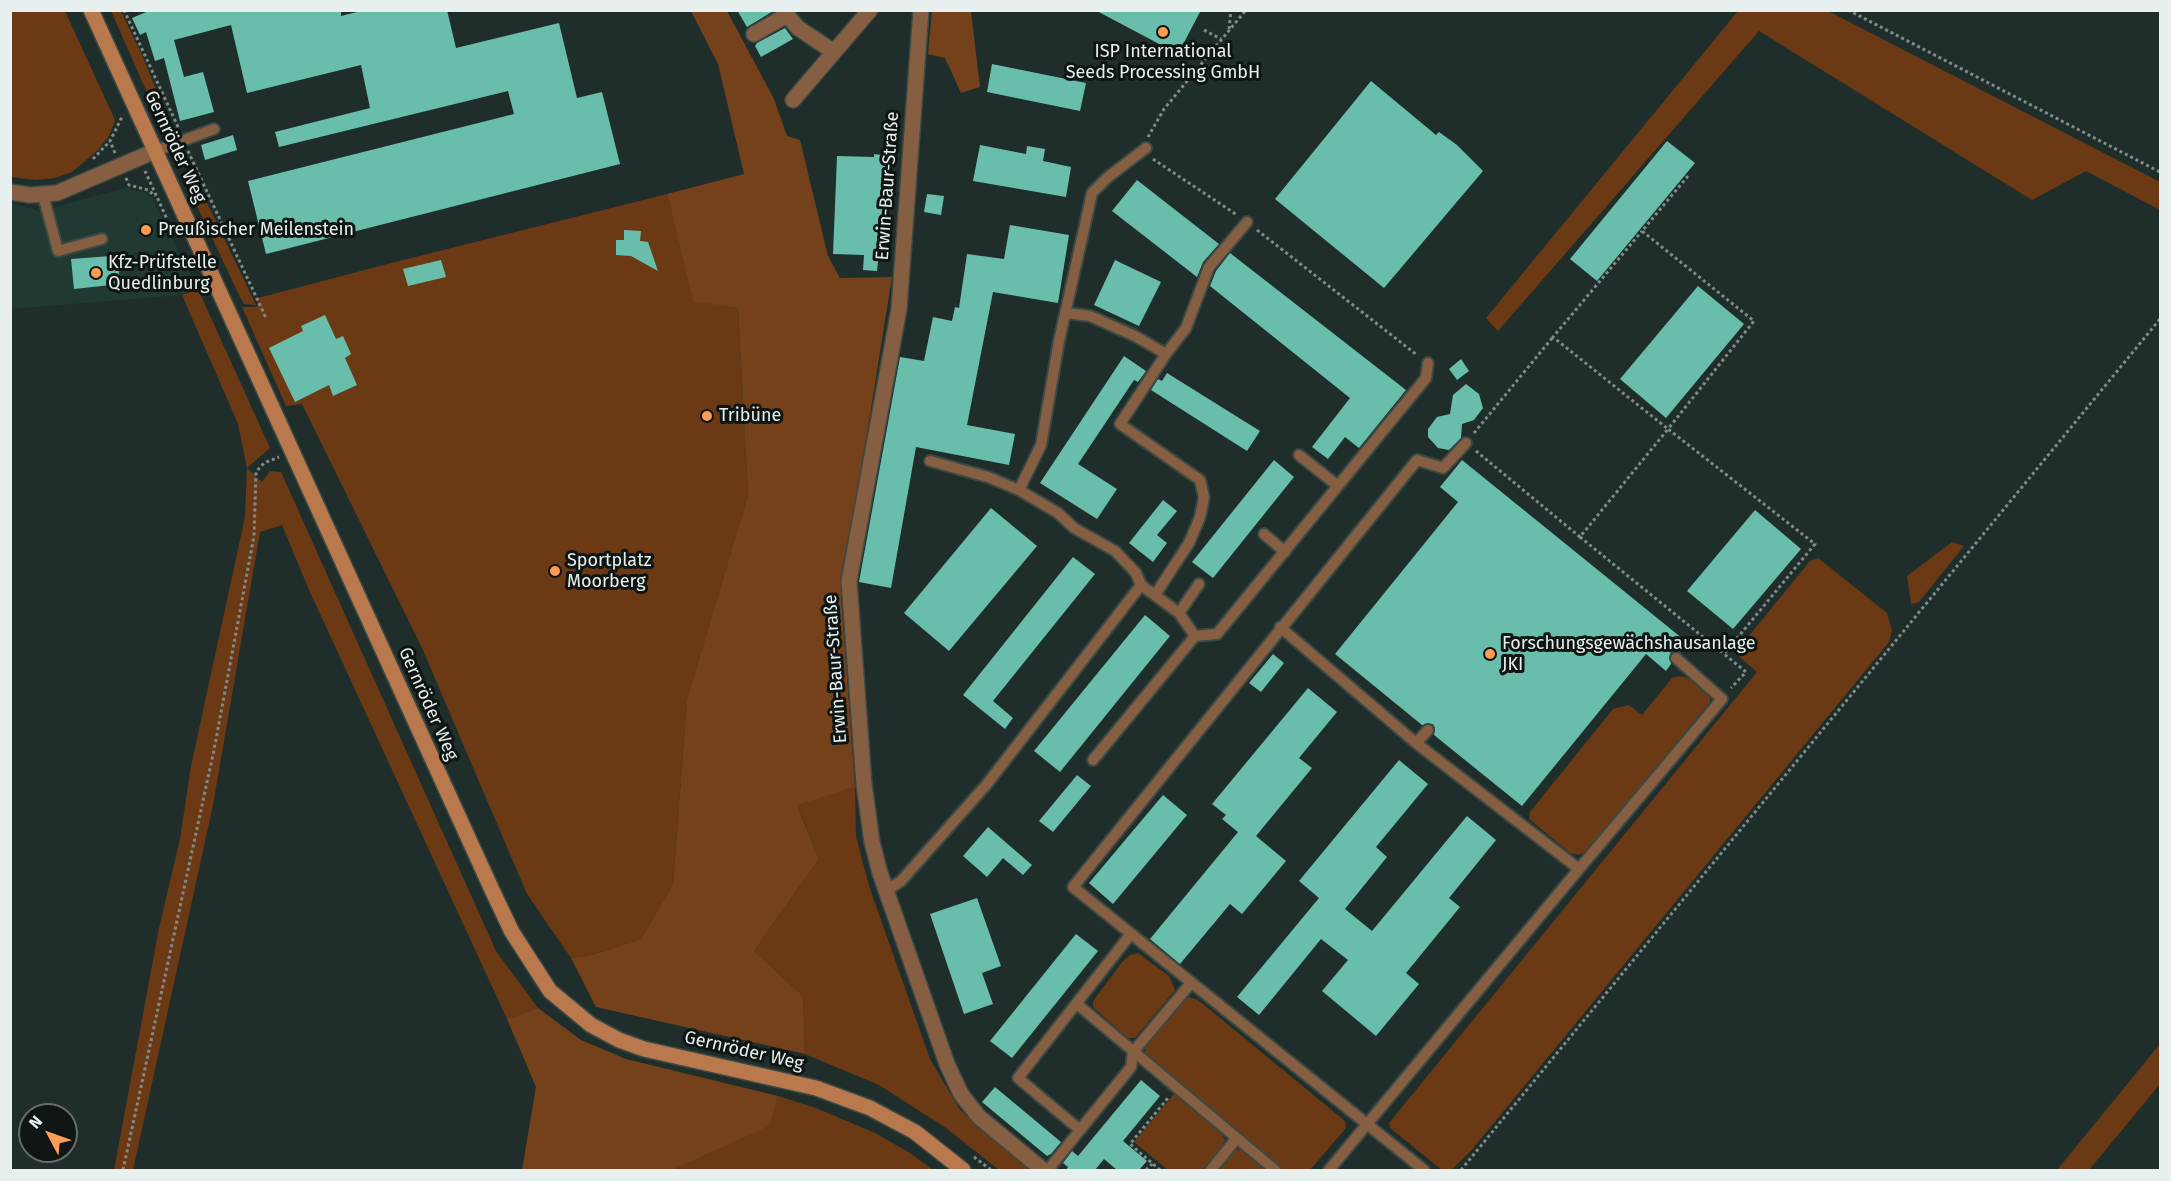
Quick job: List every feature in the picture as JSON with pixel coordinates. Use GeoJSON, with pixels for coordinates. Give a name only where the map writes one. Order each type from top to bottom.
{"type":"FeatureCollection","features":[{"type":"Feature","properties":{"kind":"main road","name":"Gernröder Weg"},"geometry":{"type":"LineString","coordinates":[[91,10],[502,911],[532,965],[550,991],[591,1025],[619,1040],[644,1049],[816,1088],[870,1108],[915,1132],[963,1170]]}},
{"type":"Feature","properties":{"kind":"street"},"geometry":{"type":"LineString","coordinates":[[793,100],[870,10]]}},
{"type":"Feature","properties":{"kind":"street","name":"Erwin-Baur-Straße"},"geometry":{"type":"LineString","coordinates":[[921,10],[899,309],[849,581],[864,784],[872,842],[886,891],[947,1064],[961,1094],[980,1117],[1045,1170]]}},
{"type":"Feature","properties":{"kind":"street"},"geometry":{"type":"LineString","coordinates":[[754,34],[787,15],[798,28],[834,52]]}},
{"type":"Feature","properties":{"kind":"street"},"geometry":{"type":"LineString","coordinates":[[10,192],[43,195],[72,188],[155,150]]}},
{"type":"Feature","properties":{"kind":"lane"},"geometry":{"type":"LineString","coordinates":[[155,150],[214,129]]}},
{"type":"Feature","properties":{"kind":"lane"},"geometry":{"type":"LineString","coordinates":[[1019,490],[1041,445],[1092,193],[1107,177],[1146,148]]}},
{"type":"Feature","properties":{"kind":"lane"},"geometry":{"type":"LineString","coordinates":[[43,195],[58,251],[102,239]]}},
{"type":"Feature","properties":{"kind":"lane"},"geometry":{"type":"LineString","coordinates":[[1155,595],[1189,543],[1200,517],[1204,497],[1200,480],[1120,424],[1186,328],[1209,267],[1246,222]]}},
{"type":"Feature","properties":{"kind":"lane"},"geometry":{"type":"LineString","coordinates":[[1066,313],[1090,316],[1136,336],[1166,354]]}},
{"type":"Feature","properties":{"kind":"lane"},"geometry":{"type":"LineString","coordinates":[[1093,760],[1195,636],[1217,634],[1426,378],[1428,363]]}},
{"type":"Feature","properties":{"kind":"lane"},"geometry":{"type":"LineString","coordinates":[[1424,1170],[1073,887],[1280,627],[1417,460],[1443,468],[1466,443]]}},
{"type":"Feature","properties":{"kind":"lane"},"geometry":{"type":"LineString","coordinates":[[1299,454],[1338,486]]}},
{"type":"Feature","properties":{"kind":"lane"},"geometry":{"type":"LineString","coordinates":[[930,461],[988,477],[1019,490],[1058,513],[1074,528],[1114,551],[1136,573],[1141,585],[1179,613],[1195,636]]}},
{"type":"Feature","properties":{"kind":"lane"},"geometry":{"type":"LineString","coordinates":[[1263,534],[1285,552]]}},
{"type":"Feature","properties":{"kind":"lane"},"geometry":{"type":"LineString","coordinates":[[1179,613],[1199,584]]}},
{"type":"Feature","properties":{"kind":"lane"},"geometry":{"type":"LineString","coordinates":[[886,891],[901,881],[987,784],[1141,585]]}},
{"type":"Feature","properties":{"kind":"lane"},"geometry":{"type":"LineString","coordinates":[[1280,627],[1416,743],[1579,869]]}},
{"type":"Feature","properties":{"kind":"lane"},"geometry":{"type":"LineString","coordinates":[[1329,1170],[1722,699],[1676,658]]}},
{"type":"Feature","properties":{"kind":"lane"},"geometry":{"type":"LineString","coordinates":[[1416,743],[1428,730]]}},
{"type":"Feature","properties":{"kind":"lane"},"geometry":{"type":"LineString","coordinates":[[1080,1130],[1018,1078],[1130,935]]}},
{"type":"Feature","properties":{"kind":"lane"},"geometry":{"type":"LineString","coordinates":[[1045,1170],[1131,1066],[1133,1052],[1191,983]]}},
{"type":"Feature","properties":{"kind":"lane"},"geometry":{"type":"LineString","coordinates":[[1077,1004],[1275,1170]]}},
{"type":"Feature","properties":{"kind":"lane"},"geometry":{"type":"LineString","coordinates":[[1210,1170],[1236,1139]]}},
{"type":"Feature","properties":{"kind":"path"},"geometry":{"type":"LineString","coordinates":[[124,10],[266,318]]}},
{"type":"Feature","properties":{"kind":"path"},"geometry":{"type":"LineString","coordinates":[[1229,31],[1231,10]]}},
{"type":"Feature","properties":{"kind":"path"},"geometry":{"type":"LineString","coordinates":[[1246,10],[1164,109],[1150,132],[1146,148],[1155,162],[1214,197],[1428,363]]}},
{"type":"Feature","properties":{"kind":"path"},"geometry":{"type":"LineString","coordinates":[[1848,10],[2160,172]]}},
{"type":"Feature","properties":{"kind":"path"},"geometry":{"type":"LineString","coordinates":[[1204,30],[1222,40]]}},
{"type":"Feature","properties":{"kind":"path"},"geometry":{"type":"LineString","coordinates":[[119,111],[126,127]]}},
{"type":"Feature","properties":{"kind":"path"},"geometry":{"type":"LineString","coordinates":[[139,157],[168,220]]}},
{"type":"Feature","properties":{"kind":"path"},"geometry":{"type":"LineString","coordinates":[[1688,176],[1466,443],[1746,672],[1722,699]]}},
{"type":"Feature","properties":{"kind":"path"},"geometry":{"type":"LineString","coordinates":[[1580,537],[1754,321],[1642,231]]}},
{"type":"Feature","properties":{"kind":"path"},"geometry":{"type":"LineString","coordinates":[[1461,1170],[2160,319]]}},
{"type":"Feature","properties":{"kind":"path"},"geometry":{"type":"LineString","coordinates":[[1553,337],[1815,544],[1724,654]]}},
{"type":"Feature","properties":{"kind":"path"},"geometry":{"type":"LineString","coordinates":[[123,1170],[214,750],[254,536],[256,472],[264,463],[280,456],[285,467]]}},
{"type":"Feature","properties":{"kind":"path"},"geometry":{"type":"LineString","coordinates":[[1161,1170],[1130,1144],[1176,1088]]}},
{"type":"Feature","properties":{"kind":"path"},"geometry":{"type":"LineString","coordinates":[[1146,1170],[1152,1164]]}},
{"type":"Feature","properties":{"kind":"shaded area"},"geometry":{"type":"Polygon","coordinates":[[[11,10],[65,11],[115,120],[109,136],[97,151],[72,172],[55,178],[36,180],[11,177],[11,10]]]}},
{"type":"Feature","properties":{"kind":"shaded area"},"geometry":{"type":"Polygon","coordinates":[[[111,11],[121,11],[143,57],[174,134],[164,131],[111,11]]]}},
{"type":"Feature","properties":{"kind":"shaded area"},"geometry":{"type":"Polygon","coordinates":[[[691,11],[727,11],[774,99],[787,136],[800,140],[828,256],[840,278],[892,277],[841,596],[855,787],[797,805],[819,859],[754,951],[803,996],[805,1054],[596,1007],[571,958],[595,954],[641,939],[673,884],[687,699],[748,495],[738,308],[693,301],[667,194],[744,174],[718,64],[691,11]]]}},
{"type":"Feature","properties":{"kind":"shaded area"},"geometry":{"type":"Polygon","coordinates":[[[932,11],[971,11],[980,87],[961,93],[945,58],[928,54],[932,11]]]}},
{"type":"Feature","properties":{"kind":"shaded area"},"geometry":{"type":"Polygon","coordinates":[[[1738,11],[1828,11],[2160,182],[2160,210],[2086,171],[2032,200],[1759,31],[1498,331],[1486,318],[1738,11]]]}},
{"type":"Feature","properties":{"kind":"shaded area"},"geometry":{"type":"Polygon","coordinates":[[[197,182],[256,305],[244,304],[240,297],[188,187],[197,182]]]}},
{"type":"Feature","properties":{"kind":"shaded area"},"geometry":{"type":"Polygon","coordinates":[[[125,188],[145,193],[152,198],[198,289],[182,295],[11,309],[11,203],[39,211],[125,188]]]}},
{"type":"Feature","properties":{"kind":"shaded area","name":"Sportplatz Moorberg"},"geometry":{"type":"Polygon","coordinates":[[[667,194],[693,300],[738,308],[748,495],[687,699],[673,884],[641,939],[595,954],[571,958],[527,894],[422,648],[302,404],[286,406],[242,307],[257,307],[258,298],[667,194]]]}},
{"type":"Feature","properties":{"kind":"shaded area"},"geometry":{"type":"Polygon","coordinates":[[[198,289],[270,448],[247,468],[238,424],[182,295],[198,289]]]}},
{"type":"Feature","properties":{"kind":"shaded area"},"geometry":{"type":"Polygon","coordinates":[[[247,468],[262,482],[270,471],[281,472],[496,951],[538,1008],[507,1019],[309,590],[282,525],[260,532],[213,805],[133,1170],[114,1170],[159,928],[180,839],[191,766],[245,517],[247,468]]]}},
{"type":"Feature","properties":{"kind":"shaded area"},"geometry":{"type":"Polygon","coordinates":[[[1952,542],[1964,546],[1919,602],[1911,604],[1907,576],[1952,542]]]}},
{"type":"Feature","properties":{"kind":"shaded area"},"geometry":{"type":"Polygon","coordinates":[[[1818,558],[1887,613],[1892,630],[1889,642],[1470,1152],[1451,1170],[1442,1170],[1390,1128],[1389,1123],[1757,672],[1735,653],[1810,561],[1818,558]]]}},
{"type":"Feature","properties":{"kind":"shaded area"},"geometry":{"type":"Polygon","coordinates":[[[1680,676],[1688,678],[1710,696],[1710,702],[1587,851],[1578,855],[1570,853],[1529,819],[1530,812],[1613,709],[1629,705],[1642,715],[1672,678],[1680,676]]]}},
{"type":"Feature","properties":{"kind":"shaded area"},"geometry":{"type":"Polygon","coordinates":[[[855,787],[856,836],[869,886],[930,1059],[960,1110],[1030,1170],[999,1170],[946,1128],[879,1085],[805,1054],[803,996],[754,951],[819,859],[797,804],[855,787]]]}},
{"type":"Feature","properties":{"kind":"shaded area"},"geometry":{"type":"Polygon","coordinates":[[[1138,953],[1169,976],[1175,990],[1135,1038],[1128,1038],[1093,1007],[1093,1001],[1123,961],[1130,955],[1138,953]]]}},
{"type":"Feature","properties":{"kind":"shaded area"},"geometry":{"type":"Polygon","coordinates":[[[1189,997],[1198,1000],[1345,1121],[1346,1128],[1310,1170],[1283,1170],[1147,1056],[1144,1048],[1182,999],[1189,997]]]}},
{"type":"Feature","properties":{"kind":"shaded area"},"geometry":{"type":"Polygon","coordinates":[[[538,1008],[581,1040],[626,1059],[778,1096],[769,1126],[673,1170],[522,1170],[536,1087],[507,1019],[538,1008]]]}},
{"type":"Feature","properties":{"kind":"shaded area"},"geometry":{"type":"Polygon","coordinates":[[[2160,1044],[2160,1084],[2089,1170],[2057,1170],[2160,1044]]]}},
{"type":"Feature","properties":{"kind":"shaded area"},"geometry":{"type":"Polygon","coordinates":[[[1174,1094],[1222,1134],[1225,1140],[1221,1149],[1202,1170],[1168,1170],[1134,1142],[1174,1094]]]}},
{"type":"Feature","properties":{"kind":"shaded area"},"geometry":{"type":"Polygon","coordinates":[[[778,1096],[816,1108],[875,1133],[910,1153],[933,1170],[673,1170],[768,1126],[778,1096]]]}},
{"type":"Feature","properties":{"kind":"shaded area"},"geometry":{"type":"Polygon","coordinates":[[[1241,1150],[1266,1170],[1214,1170],[1230,1151],[1241,1150]]]}},
{"type":"Feature","properties":{"kind":"building"},"geometry":{"type":"Polygon","coordinates":[[[151,10],[341,10],[341,16],[365,10],[447,10],[456,48],[559,23],[577,98],[602,92],[620,164],[266,254],[248,181],[514,114],[508,91],[279,147],[275,132],[370,108],[361,65],[247,93],[231,25],[174,40],[184,77],[203,72],[214,112],[180,121],[164,58],[155,61],[146,32],[140,35],[132,18],[151,10]]]}},
{"type":"Feature","properties":{"kind":"building"},"geometry":{"type":"Polygon","coordinates":[[[737,10],[775,10],[747,27],[737,10]]]}},
{"type":"Feature","properties":{"kind":"building","name":"ISP International Seeds Processing GmbH"},"geometry":{"type":"Polygon","coordinates":[[[1095,10],[1201,10],[1178,54],[1095,10]]]}},
{"type":"Feature","properties":{"kind":"building"},"geometry":{"type":"Polygon","coordinates":[[[785,28],[793,39],[761,57],[755,46],[757,43],[785,28]]]}},
{"type":"Feature","properties":{"kind":"building"},"geometry":{"type":"Polygon","coordinates":[[[992,64],[1086,83],[1080,111],[987,92],[992,64]]]}},
{"type":"Feature","properties":{"kind":"building"},"geometry":{"type":"Polygon","coordinates":[[[1371,81],[1436,135],[1439,132],[1457,145],[1483,171],[1384,288],[1275,199],[1371,81]]]}},
{"type":"Feature","properties":{"kind":"building"},"geometry":{"type":"Polygon","coordinates":[[[233,135],[237,150],[205,160],[201,145],[233,135]]]}},
{"type":"Feature","properties":{"kind":"building"},"geometry":{"type":"Polygon","coordinates":[[[1667,141],[1695,163],[1597,281],[1570,259],[1667,141]]]}},
{"type":"Feature","properties":{"kind":"building"},"geometry":{"type":"Polygon","coordinates":[[[980,145],[1026,154],[1027,146],[1045,149],[1043,161],[1071,167],[1066,197],[973,181],[980,145]]]}},
{"type":"Feature","properties":{"kind":"building"},"geometry":{"type":"Polygon","coordinates":[[[874,154],[889,156],[877,271],[863,270],[864,255],[833,254],[837,156],[874,157],[874,154]]]}},
{"type":"Feature","properties":{"kind":"building"},"geometry":{"type":"Polygon","coordinates":[[[1137,180],[1219,244],[1203,262],[1197,277],[1112,211],[1137,180]]]}},
{"type":"Feature","properties":{"kind":"building"},"geometry":{"type":"Polygon","coordinates":[[[927,194],[944,196],[941,215],[924,212],[927,194]]]}},
{"type":"Feature","properties":{"kind":"building"},"geometry":{"type":"Polygon","coordinates":[[[1010,225],[1069,235],[1058,303],[993,292],[967,425],[1015,434],[1009,465],[916,447],[891,588],[859,582],[900,357],[924,361],[933,317],[952,321],[955,307],[959,308],[967,254],[1004,259],[1010,225]]]}},
{"type":"Feature","properties":{"kind":"building"},"geometry":{"type":"Polygon","coordinates":[[[624,230],[641,231],[640,241],[648,242],[658,271],[631,256],[616,255],[616,240],[624,240],[624,230]]]}},
{"type":"Feature","properties":{"kind":"building"},"geometry":{"type":"Polygon","coordinates":[[[1230,253],[1406,390],[1359,448],[1345,437],[1328,459],[1312,447],[1350,398],[1210,286],[1216,271],[1230,253]]]}},
{"type":"Feature","properties":{"kind":"building","name":"Kfz-Prüfstelle Quedlinburg"},"geometry":{"type":"Polygon","coordinates":[[[111,256],[118,262],[120,284],[74,289],[71,259],[111,256]]]}},
{"type":"Feature","properties":{"kind":"building"},"geometry":{"type":"Polygon","coordinates":[[[441,260],[446,277],[408,286],[403,269],[441,260]]]}},
{"type":"Feature","properties":{"kind":"building"},"geometry":{"type":"Polygon","coordinates":[[[1115,260],[1161,282],[1139,326],[1094,305],[1115,260]]]}},
{"type":"Feature","properties":{"kind":"building"},"geometry":{"type":"Polygon","coordinates":[[[1698,286],[1744,324],[1666,418],[1620,379],[1698,286]]]}},
{"type":"Feature","properties":{"kind":"building"},"geometry":{"type":"Polygon","coordinates":[[[325,315],[336,339],[343,336],[351,354],[345,358],[357,385],[333,396],[329,385],[295,402],[269,348],[303,331],[301,326],[325,315]]]}},
{"type":"Feature","properties":{"kind":"building"},"geometry":{"type":"Polygon","coordinates":[[[1124,356],[1146,371],[1138,382],[1134,380],[1078,464],[1117,489],[1097,519],[1040,483],[1124,356]]]}},
{"type":"Feature","properties":{"kind":"building"},"geometry":{"type":"Polygon","coordinates":[[[1461,359],[1469,371],[1457,380],[1449,369],[1461,359]]]}},
{"type":"Feature","properties":{"kind":"building"},"geometry":{"type":"Polygon","coordinates":[[[1167,373],[1260,431],[1247,451],[1151,390],[1158,379],[1162,381],[1167,373]]]}},
{"type":"Feature","properties":{"kind":"building"},"geometry":{"type":"Polygon","coordinates":[[[1466,384],[1479,394],[1483,408],[1474,420],[1462,424],[1461,438],[1449,450],[1438,448],[1428,437],[1428,429],[1437,417],[1450,414],[1453,395],[1466,384]]]}},
{"type":"Feature","properties":{"kind":"building"},"geometry":{"type":"Polygon","coordinates":[[[1274,460],[1294,477],[1213,578],[1192,562],[1274,460]]]}},
{"type":"Feature","properties":{"kind":"building","name":"Forschungsgewächshausanlage JKI"},"geometry":{"type":"Polygon","coordinates":[[[1462,460],[1688,643],[1681,652],[1670,653],[1671,664],[1666,671],[1646,654],[1522,806],[1434,735],[1433,724],[1422,725],[1335,654],[1458,502],[1440,487],[1462,460]]]}},
{"type":"Feature","properties":{"kind":"building"},"geometry":{"type":"Polygon","coordinates":[[[1163,500],[1177,511],[1157,535],[1167,543],[1153,562],[1129,543],[1163,500]]]}},
{"type":"Feature","properties":{"kind":"building"},"geometry":{"type":"Polygon","coordinates":[[[991,508],[1037,546],[949,651],[904,613],[991,508]]]}},
{"type":"Feature","properties":{"kind":"building"},"geometry":{"type":"Polygon","coordinates":[[[1755,510],[1801,549],[1733,629],[1687,591],[1755,510]]]}},
{"type":"Feature","properties":{"kind":"building"},"geometry":{"type":"Polygon","coordinates":[[[1073,557],[1095,574],[993,701],[1013,718],[1005,729],[963,695],[1073,557]]]}},
{"type":"Feature","properties":{"kind":"building"},"geometry":{"type":"Polygon","coordinates":[[[1145,615],[1170,636],[1060,772],[1034,751],[1145,615]]]}},
{"type":"Feature","properties":{"kind":"building"},"geometry":{"type":"Polygon","coordinates":[[[1273,654],[1284,663],[1261,692],[1249,683],[1273,654]]]}},
{"type":"Feature","properties":{"kind":"building"},"geometry":{"type":"Polygon","coordinates":[[[1308,688],[1337,712],[1299,758],[1312,768],[1256,836],[1286,861],[1242,914],[1230,904],[1180,964],[1150,939],[1238,832],[1222,819],[1226,815],[1212,804],[1308,688]]]}},
{"type":"Feature","properties":{"kind":"building"},"geometry":{"type":"Polygon","coordinates":[[[1399,760],[1428,784],[1376,847],[1387,857],[1345,909],[1372,931],[1467,816],[1496,840],[1449,898],[1460,907],[1406,973],[1419,984],[1376,1036],[1322,991],[1348,960],[1321,939],[1259,1015],[1237,997],[1319,898],[1299,881],[1399,760]]]}},
{"type":"Feature","properties":{"kind":"building"},"geometry":{"type":"Polygon","coordinates":[[[1077,775],[1091,786],[1053,832],[1039,821],[1077,775]]]}},
{"type":"Feature","properties":{"kind":"building"},"geometry":{"type":"Polygon","coordinates":[[[1163,795],[1187,815],[1113,904],[1089,883],[1163,795]]]}},
{"type":"Feature","properties":{"kind":"building"},"geometry":{"type":"Polygon","coordinates":[[[988,827],[1032,865],[1023,875],[1003,858],[987,877],[963,856],[988,827]]]}},
{"type":"Feature","properties":{"kind":"building"},"geometry":{"type":"Polygon","coordinates":[[[977,898],[1001,966],[982,973],[993,1004],[964,1014],[930,914],[977,898]]]}},
{"type":"Feature","properties":{"kind":"building"},"geometry":{"type":"Polygon","coordinates":[[[1076,934],[1098,951],[1012,1058],[990,1041],[1076,934]]]}},
{"type":"Feature","properties":{"kind":"building"},"geometry":{"type":"Polygon","coordinates":[[[1141,1080],[1160,1096],[1123,1141],[1147,1161],[1139,1170],[1117,1170],[1104,1159],[1095,1170],[1066,1170],[1068,1167],[1063,1163],[1072,1151],[1078,1156],[1141,1080]]]}},
{"type":"Feature","properties":{"kind":"building"},"geometry":{"type":"Polygon","coordinates":[[[995,1087],[1061,1142],[1051,1154],[1047,1156],[982,1102],[995,1087]]]}},
{"type":"Feature","properties":{"kind":"place","name":"ISP International Seeds Processing GmbH"},"geometry":{"type":"Point","coordinates":[1163,32]}},
{"type":"Feature","properties":{"kind":"place","name":"Preußischer Meilenstein"},"geometry":{"type":"Point","coordinates":[146,230]}},
{"type":"Feature","properties":{"kind":"place","name":"Kfz-Prüfstelle Quedlinburg"},"geometry":{"type":"Point","coordinates":[96,273]}},
{"type":"Feature","properties":{"kind":"place","name":"Tribüne"},"geometry":{"type":"Point","coordinates":[707,416]}},
{"type":"Feature","properties":{"kind":"place","name":"Sportplatz Moorberg"},"geometry":{"type":"Point","coordinates":[555,571]}},
{"type":"Feature","properties":{"kind":"place","name":"Forschungsgewächshausanlage JKI"},"geometry":{"type":"Point","coordinates":[1490,654]}}]}
